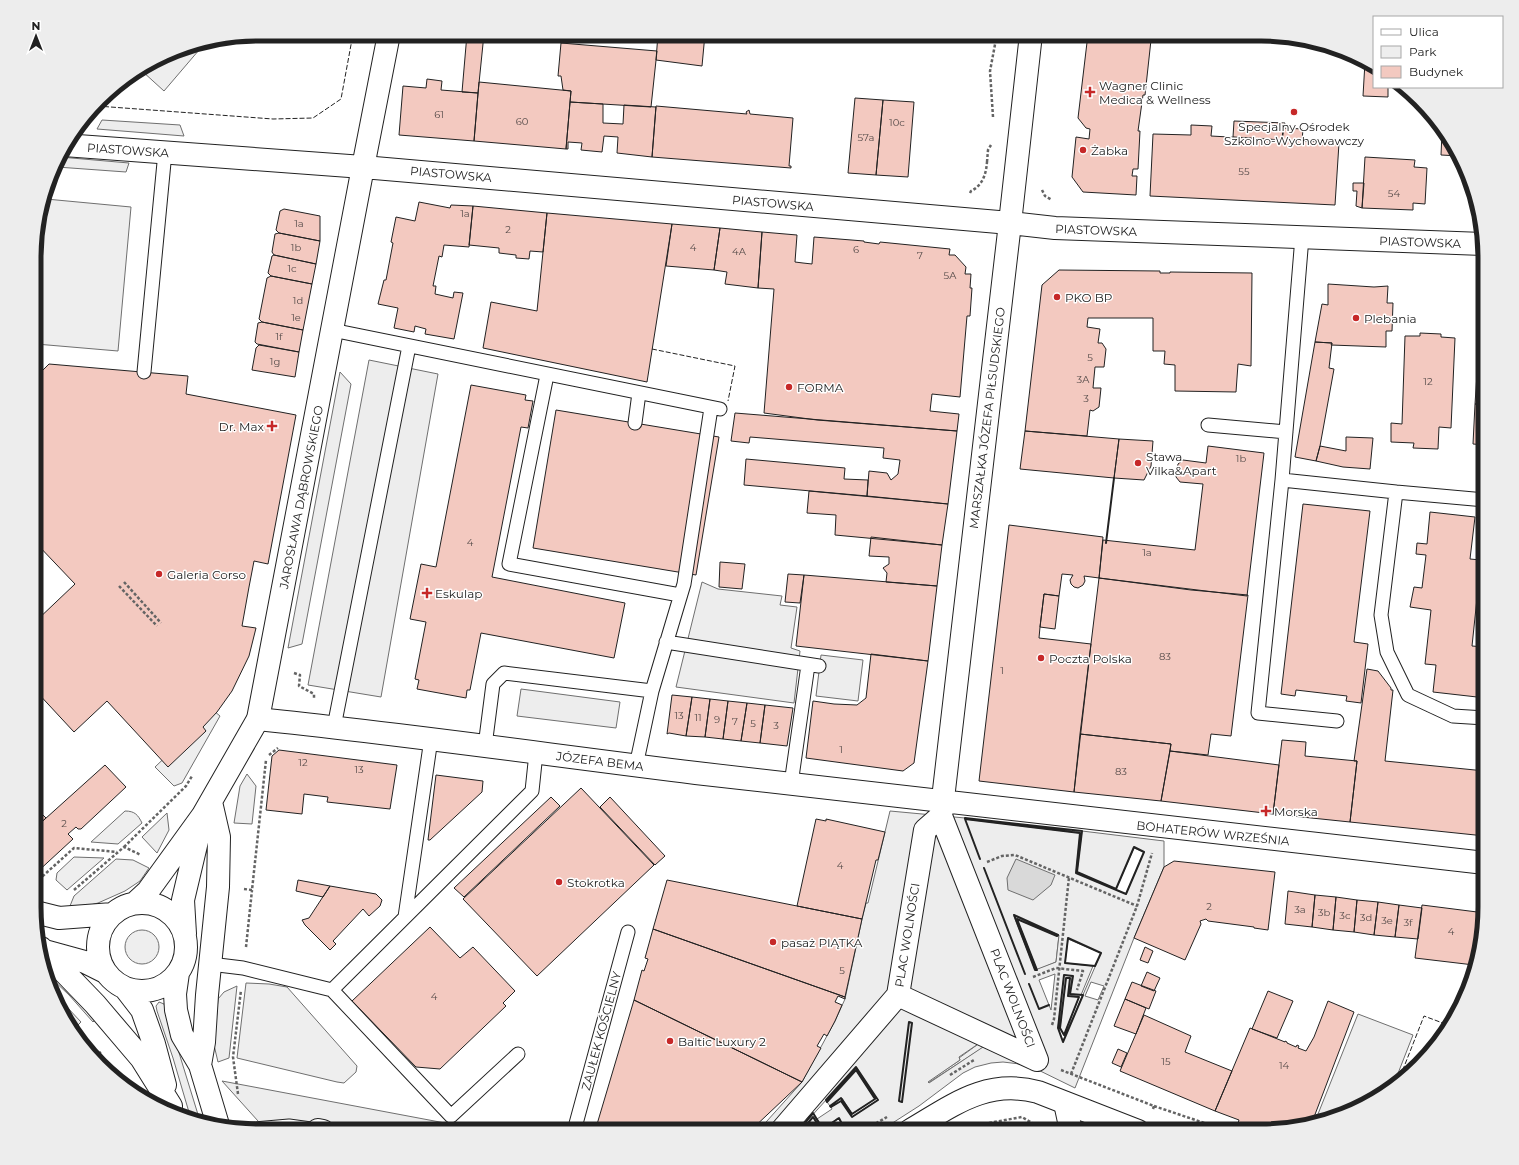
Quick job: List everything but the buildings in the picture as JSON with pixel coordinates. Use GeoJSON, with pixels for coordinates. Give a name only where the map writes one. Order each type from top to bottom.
{"type":"FeatureCollection","features":[{"type":"Feature","properties":{"kind":"street","name":"JAROSŁAWA DĄBROWSKIEGO"},"geometry":{"type":"LineString","coordinates":[[135,903],[148,891],[207,808],[258,719],[388,41]]}},
{"type":"Feature","properties":{"kind":"street","name":"MARSZAŁKA JÓZEFA PIŁSUDSKIEGO"},"geometry":{"type":"LineString","coordinates":[[941,808],[1030,41]]}},
{"type":"Feature","properties":{"kind":"street","name":"PIASTOWSKA"},"geometry":{"type":"LineString","coordinates":[[72,146],[363,166],[1056,228],[1478,244]]}},
{"type":"Feature","properties":{"kind":"street","name":"JÓZEFA BEMA"},"geometry":{"type":"LineString","coordinates":[[258,719],[431,739],[636,766],[908,797],[941,808]]}},
{"type":"Feature","properties":{"kind":"street","name":"JAROSŁAWA DĄBROWSKIEGO"},"geometry":{"type":"LineString","coordinates":[[185,934],[183,900],[207,808]]}},
{"type":"Feature","properties":{"kind":"street"},"geometry":{"type":"LineString","coordinates":[[200,1065],[204,1042],[218,887],[219,837],[207,808]]}},
{"type":"Feature","properties":{"kind":"street","name":"BOHATERÓW WRZEŚNIA"},"geometry":{"type":"LineString","coordinates":[[941,808],[1161,827],[1478,862]]}},
{"type":"Feature","properties":{"kind":"street","name":"PLAC WOLNOŚCI"},"geometry":{"type":"LineString","coordinates":[[787,1124],[898,995],[925,830],[941,808]]}},
{"type":"Feature","properties":{"kind":"street","name":"PLAC WOLNOŚCI"},"geometry":{"type":"LineString","coordinates":[[941,808],[1037,1060]]}},
{"type":"Feature","properties":{"kind":"street"},"geometry":{"type":"LineString","coordinates":[[144,902],[154,904],[173,915],[185,934],[187,947],[184,961],[178,973],[170,982],[160,988],[148,991],[136,991],[125,988],[114,982],[105,972],[100,962],[98,952],[100,931],[105,921],[120,909],[135,903],[144,902]]}},
{"type":"Feature","properties":{"kind":"street"},"geometry":{"type":"LineString","coordinates":[[41,914],[59,918],[113,914]]}},
{"type":"Feature","properties":{"kind":"street"},"geometry":{"type":"LineString","coordinates":[[45,950],[85,962],[105,972]]}},
{"type":"Feature","properties":{"kind":"street"},"geometry":{"type":"LineString","coordinates":[[45,951],[95,1004],[141,1058],[169,1105]]}},
{"type":"Feature","properties":{"kind":"street"},"geometry":{"type":"LineString","coordinates":[[178,973],[175,994],[176,1010],[182,1035],[200,1065],[217,1120]]}},
{"type":"Feature","properties":{"kind":"street"},"geometry":{"type":"LineString","coordinates":[[125,988],[142,1010],[154,1044],[171,1106]]}},
{"type":"Feature","properties":{"kind":"street","name":"PLAC WOLNOŚCI"},"geometry":{"type":"LineString","coordinates":[[898,995],[1037,1060]]}},
{"type":"Feature","properties":{"kind":"street"},"geometry":{"type":"LineString","coordinates":[[921,1124],[968,1097],[990,1089],[1022,1087],[1120,1124]]}},
{"type":"Feature","properties":{"kind":"street"},"geometry":{"type":"LineString","coordinates":[[1065,1103],[1070,1124]]}},
{"type":"Feature","properties":{"kind":"lane"},"geometry":{"type":"LineString","coordinates":[[144,372],[165,152]]}},
{"type":"Feature","properties":{"kind":"lane"},"geometry":{"type":"LineString","coordinates":[[1302,237],[1282,480],[1258,713],[1337,721]]}},
{"type":"Feature","properties":{"kind":"lane"},"geometry":{"type":"LineString","coordinates":[[332,330],[716,409],[684,584],[652,691],[636,766]]}},
{"type":"Feature","properties":{"kind":"lane"},"geometry":{"type":"LineString","coordinates":[[334,727],[409,346]]}},
{"type":"Feature","properties":{"kind":"lane"},"geometry":{"type":"LineString","coordinates":[[547,375],[509,564],[680,595]]}},
{"type":"Feature","properties":{"kind":"lane"},"geometry":{"type":"LineString","coordinates":[[635,423],[639,393]]}},
{"type":"Feature","properties":{"kind":"lane"},"geometry":{"type":"LineString","coordinates":[[1208,425],[1286,432]]}},
{"type":"Feature","properties":{"kind":"lane"},"geometry":{"type":"LineString","coordinates":[[1282,480],[1478,499]]}},
{"type":"Feature","properties":{"kind":"lane"},"geometry":{"type":"LineString","coordinates":[[1396,492],[1381,615],[1388,652],[1408,695],[1452,716],[1478,718]]}},
{"type":"Feature","properties":{"kind":"lane"},"geometry":{"type":"LineString","coordinates":[[666,642],[814,665],[791,784]]}},
{"type":"Feature","properties":{"kind":"lane"},"geometry":{"type":"LineString","coordinates":[[485,746],[493,684],[504,673],[652,691]]}},
{"type":"Feature","properties":{"kind":"lane"},"geometry":{"type":"LineString","coordinates":[[405,917],[431,739]]}},
{"type":"Feature","properties":{"kind":"lane"},"geometry":{"type":"LineString","coordinates":[[332,990],[532,791],[536,753]]}},
{"type":"Feature","properties":{"kind":"lane","name":"ZAUŁEK KOŚCIELNY"},"geometry":{"type":"LineString","coordinates":[[576,1124],[628,932]]}},
{"type":"Feature","properties":{"kind":"lane"},"geometry":{"type":"LineString","coordinates":[[210,964],[243,968],[332,990],[451,1116],[518,1054]]}},
{"type":"Feature","properties":{"kind":"path"},"geometry":{"type":"LineString","coordinates":[[994,124],[990,72],[996,41]]}},
{"type":"Feature","properties":{"kind":"path"},"geometry":{"type":"LineString","coordinates":[[987,162],[988,150],[995,140]]}},
{"type":"Feature","properties":{"kind":"path"},"geometry":{"type":"LineString","coordinates":[[1041,186],[1042,193],[1045,196],[1058,201],[1056,228]]}},
{"type":"Feature","properties":{"kind":"path"},"geometry":{"type":"LineString","coordinates":[[124,582],[161,622]]}},
{"type":"Feature","properties":{"kind":"path"},"geometry":{"type":"LineString","coordinates":[[119,586],[157,626]]}},
{"type":"Feature","properties":{"kind":"path"},"geometry":{"type":"LineString","coordinates":[[268,666],[300,675]]}},
{"type":"Feature","properties":{"kind":"path"},"geometry":{"type":"LineString","coordinates":[[124,847],[186,786],[194,774]]}},
{"type":"Feature","properties":{"kind":"path"},"geometry":{"type":"LineString","coordinates":[[1071,1074],[1137,906],[1161,827]]}},
{"type":"Feature","properties":{"kind":"path"},"geometry":{"type":"LineString","coordinates":[[41,878],[74,848],[118,852]]}},
{"type":"Feature","properties":{"kind":"path"},"geometry":{"type":"LineString","coordinates":[[1002,856],[1015,855],[1137,906]]}},
{"type":"Feature","properties":{"kind":"path"},"geometry":{"type":"LineString","coordinates":[[1037,1060],[1054,1019],[1069,877]]}},
{"type":"Feature","properties":{"kind":"path"},"geometry":{"type":"LineString","coordinates":[[242,1124],[233,1057],[252,890]]}},
{"type":"Feature","properties":{"kind":"path"},"geometry":{"type":"LineString","coordinates":[[1056,968],[1083,971],[1077,990]]}},
{"type":"Feature","properties":{"kind":"path"},"geometry":{"type":"LineString","coordinates":[[1154,1106],[1207,1124]]}},
{"type":"Feature","properties":{"kind":"path"},"geometry":{"type":"LineString","coordinates":[[983,1124],[1022,1117],[1034,1124]]}},
{"type":"Feature","properties":{"kind":"green space"},"geometry":{"type":"Polygon","coordinates":[[[200,48],[164,91],[144,73],[175,57],[200,48]]]}},
{"type":"Feature","properties":{"kind":"green space"},"geometry":{"type":"Polygon","coordinates":[[[49,199],[131,207],[118,351],[41,344],[41,243],[49,199]]]}},
{"type":"Feature","properties":{"kind":"green space"},"geometry":{"type":"Polygon","coordinates":[[[214,711],[220,716],[182,783],[174,786],[155,767],[214,711]]]}},
{"type":"Feature","properties":{"kind":"green space"},"geometry":{"type":"Polygon","coordinates":[[[247,774],[256,786],[252,824],[234,823],[240,786],[247,774]]]}},
{"type":"Feature","properties":{"kind":"green space"},"geometry":{"type":"Polygon","coordinates":[[[125,811],[136,814],[142,823],[118,844],[91,842],[125,811]]]}},
{"type":"Feature","properties":{"kind":"green space"},"geometry":{"type":"Polygon","coordinates":[[[167,813],[169,830],[157,853],[142,837],[167,813]]]}},
{"type":"Feature","properties":{"kind":"green space"},"geometry":{"type":"Polygon","coordinates":[[[74,857],[104,858],[67,890],[56,880],[57,873],[74,857]]]}},
{"type":"Feature","properties":{"kind":"green space"},"geometry":{"type":"Polygon","coordinates":[[[116,859],[133,860],[149,868],[140,881],[125,891],[98,903],[83,907],[70,906],[74,896],[116,859]]]}},
{"type":"Feature","properties":{"kind":"green space"},"geometry":{"type":"Polygon","coordinates":[[[1017,919],[1057,936],[1059,935],[1056,962],[1037,970],[1017,919]]]}},
{"type":"Feature","properties":{"kind":"green space"},"geometry":{"type":"Polygon","coordinates":[[[139,930],[145,930],[154,935],[158,941],[158,953],[154,959],[145,964],[139,964],[130,959],[125,950],[125,944],[130,935],[139,930]]]}},
{"type":"Feature","properties":{"kind":"green space"},"geometry":{"type":"Polygon","coordinates":[[[50,970],[99,1016],[93,1022],[53,980],[50,970]]]}},
{"type":"Feature","properties":{"kind":"green space"},"geometry":{"type":"Polygon","coordinates":[[[1066,978],[1070,978],[1069,996],[1079,997],[1064,1035],[1060,1028],[1066,978]]]}},
{"type":"Feature","properties":{"kind":"green space"},"geometry":{"type":"Polygon","coordinates":[[[246,983],[269,984],[287,987],[357,1066],[356,1072],[344,1083],[237,1058],[246,983]]]}},
{"type":"Feature","properties":{"kind":"green space"},"geometry":{"type":"Polygon","coordinates":[[[237,986],[229,1058],[218,1062],[214,1045],[218,999],[224,992],[237,986]]]}},
{"type":"Feature","properties":{"kind":"green space"},"geometry":{"type":"Polygon","coordinates":[[[63,1002],[81,1022],[77,1026],[63,1002]]]}},
{"type":"Feature","properties":{"kind":"green space"},"geometry":{"type":"Polygon","coordinates":[[[159,1002],[164,1004],[198,1116],[189,1113],[156,1006],[159,1002]]]}},
{"type":"Feature","properties":{"kind":"green space"},"geometry":{"type":"Polygon","coordinates":[[[981,1042],[987,1045],[928,1083],[927,1082],[960,1060],[959,1058],[981,1042]]]}},
{"type":"Feature","properties":{"kind":"green space"},"geometry":{"type":"Polygon","coordinates":[[[856,1070],[875,1099],[852,1114],[842,1098],[830,1106],[827,1102],[856,1070]]]}},
{"type":"Feature","properties":{"kind":"green space"},"geometry":{"type":"Polygon","coordinates":[[[813,1117],[818,1124],[807,1124],[813,1117]]]}},
{"type":"Feature","properties":{"kind":"shaded area"},"geometry":{"type":"Polygon","coordinates":[[[102,120],[180,125],[184,136],[97,129],[102,120]]]}},
{"type":"Feature","properties":{"kind":"shaded area"},"geometry":{"type":"Polygon","coordinates":[[[65,157],[129,163],[126,172],[61,167],[65,157]]]}},
{"type":"Feature","properties":{"kind":"shaded area"},"geometry":{"type":"Polygon","coordinates":[[[369,360],[438,374],[381,697],[308,685],[369,360]]]}},
{"type":"Feature","properties":{"kind":"shaded area"},"geometry":{"type":"Polygon","coordinates":[[[340,372],[351,384],[302,644],[288,648],[340,372]]]}},
{"type":"Feature","properties":{"kind":"shaded area"},"geometry":{"type":"Polygon","coordinates":[[[702,582],[718,589],[782,596],[780,605],[797,607],[791,648],[800,651],[794,703],[676,687],[702,582]]]}},
{"type":"Feature","properties":{"kind":"shaded area"},"geometry":{"type":"Polygon","coordinates":[[[821,655],[863,660],[858,701],[816,696],[821,655]]]}},
{"type":"Feature","properties":{"kind":"shaded area"},"geometry":{"type":"Polygon","coordinates":[[[521,689],[620,702],[616,728],[517,716],[521,689]]]}},
{"type":"Feature","properties":{"kind":"shaded area"},"geometry":{"type":"Polygon","coordinates":[[[890,811],[965,818],[1080,833],[1076,873],[1126,894],[1144,852],[1134,848],[1116,889],[1077,872],[1082,831],[1164,841],[1164,867],[1134,938],[1075,1088],[1028,1065],[1003,1062],[991,1063],[975,1067],[963,1073],[919,1106],[891,1124],[842,1124],[838,1118],[830,1124],[820,1124],[817,1119],[841,1101],[852,1117],[878,1100],[856,1067],[804,1124],[764,1124],[802,1082],[835,1021],[845,999],[866,903],[868,903],[890,811]],[[1014,916],[1035,970],[1056,962],[1059,935],[1014,916]],[[1068,939],[1065,963],[1093,966],[1081,995],[1070,994],[1072,976],[1064,975],[1058,1028],[1063,1041],[1101,953],[1068,939]],[[1055,974],[1039,980],[1051,1010],[1055,974]],[[1091,982],[1085,996],[1098,1000],[1104,986],[1091,982]],[[981,1042],[959,1057],[960,1060],[928,1082],[929,1083],[986,1045],[981,1042]]]}},
{"type":"Feature","properties":{"kind":"shaded area"},"geometry":{"type":"Polygon","coordinates":[[[1016,859],[1055,875],[1051,885],[1033,900],[1008,890],[1007,878],[1016,859]]]}},
{"type":"Feature","properties":{"kind":"shaded area"},"geometry":{"type":"Polygon","coordinates":[[[1358,1014],[1413,1035],[1397,1076],[1370,1095],[1357,1102],[1317,1117],[1358,1014]]]}},
{"type":"Feature","properties":{"kind":"shaded area"},"geometry":{"type":"Polygon","coordinates":[[[222,1081],[451,1124],[261,1124],[222,1081]]]}},
{"type":"Feature","properties":{"kind":"fence"},"geometry":{"type":"LineString","coordinates":[[102,106],[273,119],[313,118],[341,99],[352,41]]}},
{"type":"Feature","properties":{"kind":"fence"},"geometry":{"type":"LineString","coordinates":[[652,349],[735,366],[728,401]]}},
{"type":"Feature","properties":{"kind":"fence"},"geometry":{"type":"LineString","coordinates":[[1402,1072],[1424,1016],[1444,1024]]}},
{"type":"Feature","properties":{"kind":"wall"},"geometry":{"type":"LineString","coordinates":[[1106,543],[1114,478]]}},
{"type":"Feature","properties":{"kind":"wall"},"geometry":{"type":"LineString","coordinates":[[965,818],[1082,831],[1077,872],[1116,889],[1134,847],[1144,852],[1126,894],[1076,873],[1080,833],[965,818]]}},
{"type":"Feature","properties":{"kind":"wall"},"geometry":{"type":"LineString","coordinates":[[965,819],[980,859]]}},
{"type":"Feature","properties":{"kind":"wall"},"geometry":{"type":"LineString","coordinates":[[984,868],[1025,974]]}},
{"type":"Feature","properties":{"kind":"wall"},"geometry":{"type":"LineString","coordinates":[[1014,915],[1058,935],[1057,936],[1017,919],[1037,970],[1035,970],[1014,915]]}},
{"type":"Feature","properties":{"kind":"wall"},"geometry":{"type":"LineString","coordinates":[[1068,938],[1101,953],[1095,966],[1065,963],[1068,938]]}},
{"type":"Feature","properties":{"kind":"wall"},"geometry":{"type":"LineString","coordinates":[[1064,975],[1073,976],[1070,994],[1083,995],[1063,1042],[1058,1028],[1064,975]]}},
{"type":"Feature","properties":{"kind":"wall"},"geometry":{"type":"LineString","coordinates":[[1066,978],[1070,978],[1068,996],[1079,997],[1064,1035],[1060,1028],[1066,978]]}},
{"type":"Feature","properties":{"kind":"wall"},"geometry":{"type":"LineString","coordinates":[[1029,984],[1039,1009],[1049,1005]]}},
{"type":"Feature","properties":{"kind":"wall"},"geometry":{"type":"LineString","coordinates":[[909,1022],[912,1023],[902,1102],[899,1101],[909,1022]]}},
{"type":"Feature","properties":{"kind":"wall"},"geometry":{"type":"LineString","coordinates":[[856,1067],[878,1100],[852,1117],[841,1101],[831,1107],[830,1106],[841,1098],[852,1114],[875,1099],[856,1070],[827,1102],[826,1100],[856,1067]]}},
{"type":"Feature","properties":{"kind":"wall"},"geometry":{"type":"LineString","coordinates":[[804,1124],[813,1113],[820,1124]]}},
{"type":"Feature","properties":{"kind":"wall"},"geometry":{"type":"LineString","coordinates":[[807,1124],[813,1117],[818,1124]]}},
{"type":"Feature","properties":{"kind":"wall"},"geometry":{"type":"LineString","coordinates":[[830,1124],[839,1118],[842,1124]]}},
{"type":"Feature","properties":{"kind":"place","name":"Wagner Clinic Medica & Wellness"},"geometry":{"type":"Point","coordinates":[1090,92]}},
{"type":"Feature","properties":{"kind":"place","name":"Specjalny Ośrodek Szkolno-Wychowawczy"},"geometry":{"type":"Point","coordinates":[1294,112]}},
{"type":"Feature","properties":{"kind":"place","name":"Żabka"},"geometry":{"type":"Point","coordinates":[1083,150]}},
{"type":"Feature","properties":{"kind":"place","name":"PKO BP"},"geometry":{"type":"Point","coordinates":[1057,297]}},
{"type":"Feature","properties":{"kind":"place","name":"Plebania"},"geometry":{"type":"Point","coordinates":[1356,318]}},
{"type":"Feature","properties":{"kind":"place","name":"FORMA"},"geometry":{"type":"Point","coordinates":[789,387]}},
{"type":"Feature","properties":{"kind":"place","name":"Dr. Max"},"geometry":{"type":"Point","coordinates":[272,426]}},
{"type":"Feature","properties":{"kind":"place","name":"Stawa Vilka&Apart"},"geometry":{"type":"Point","coordinates":[1138,463]}},
{"type":"Feature","properties":{"kind":"place","name":"Galeria Corso"},"geometry":{"type":"Point","coordinates":[159,574]}},
{"type":"Feature","properties":{"kind":"place","name":"Eskulap"},"geometry":{"type":"Point","coordinates":[427,593]}},
{"type":"Feature","properties":{"kind":"place","name":"Poczta Polska"},"geometry":{"type":"Point","coordinates":[1041,658]}},
{"type":"Feature","properties":{"kind":"place","name":"Morska"},"geometry":{"type":"Point","coordinates":[1266,811]}},
{"type":"Feature","properties":{"kind":"place","name":"Stokrotka"},"geometry":{"type":"Point","coordinates":[559,882]}},
{"type":"Feature","properties":{"kind":"place","name":"pasaż PIĄTKA"},"geometry":{"type":"Point","coordinates":[773,942]}},
{"type":"Feature","properties":{"kind":"place","name":"Baltic Luxury 2"},"geometry":{"type":"Point","coordinates":[670,1041]}}]}
